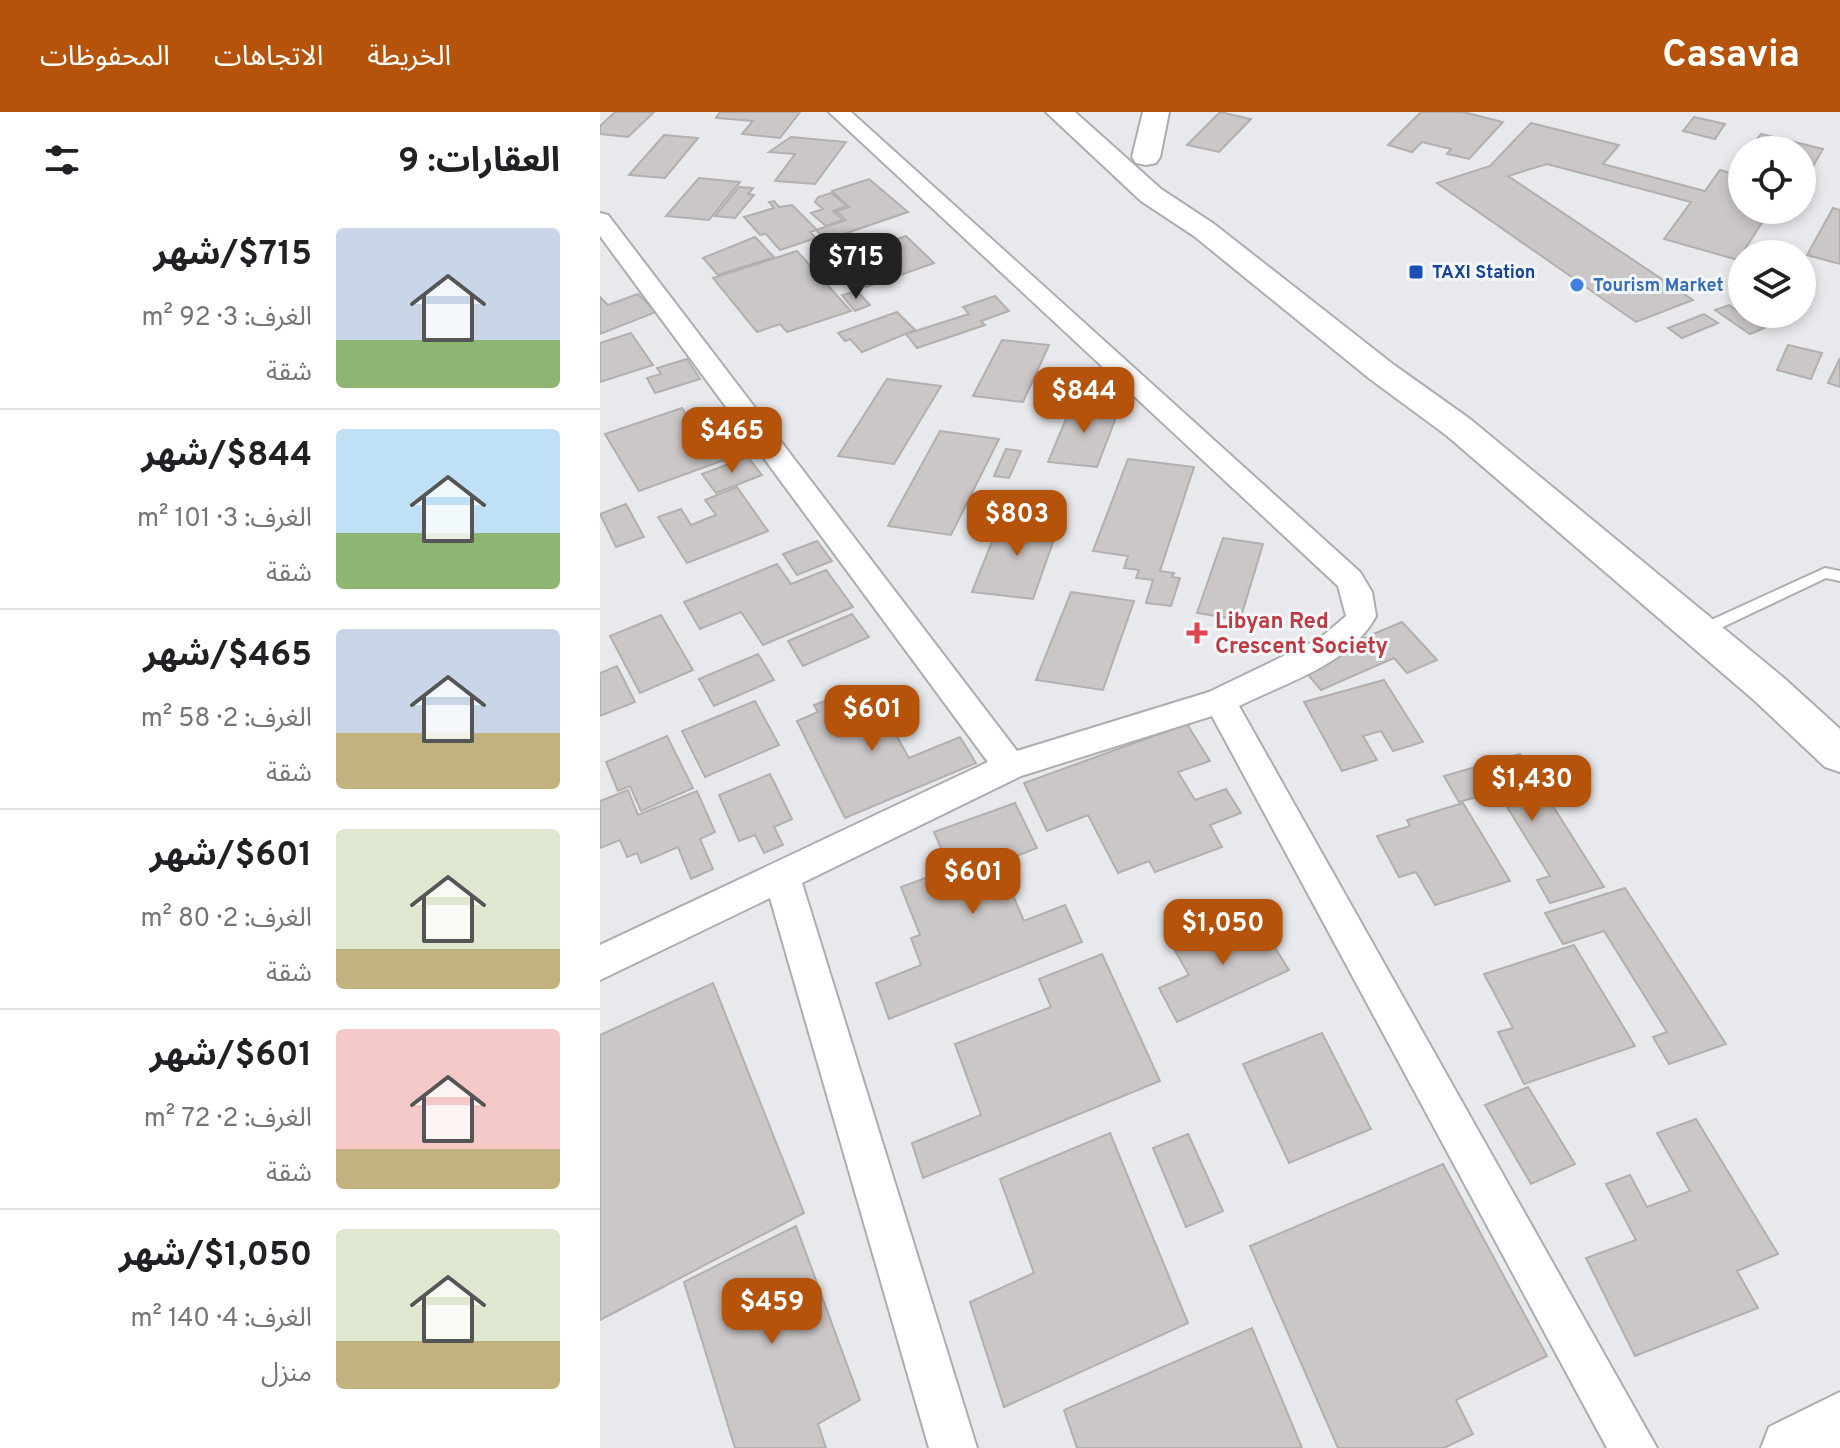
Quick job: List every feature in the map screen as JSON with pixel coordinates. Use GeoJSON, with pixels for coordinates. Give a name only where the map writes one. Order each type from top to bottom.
{"type":"FeatureCollection","features":[{"type":"Feature","properties":{"kind":"main road"},"geometry":{"type":"LineString","coordinates":[[1146,157],[1156,112]]}},
{"type":"Feature","properties":{"kind":"main road"},"geometry":{"type":"LineString","coordinates":[[1068,115],[1146,157],[1204,230]]}},
{"type":"Feature","properties":{"kind":"main road"},"geometry":{"type":"LineString","coordinates":[[1068,115],[1151,195],[1204,230],[1382,372],[1458,427],[1701,631],[1840,755]]}},
{"type":"Feature","properties":{"kind":"street"},"geometry":{"type":"LineString","coordinates":[[600,963],[1010,766],[1220,701],[1330,647],[1347,635],[1361,616],[1357,592],[1349,579],[839,112]]}},
{"type":"Feature","properties":{"kind":"street"},"geometry":{"type":"LineString","coordinates":[[600,220],[1010,766]]}},
{"type":"Feature","properties":{"kind":"street"},"geometry":{"type":"LineString","coordinates":[[600,255],[640,272]]}},
{"type":"Feature","properties":{"kind":"street"},"geometry":{"type":"LineString","coordinates":[[1220,701],[1633,1448]]}},
{"type":"Feature","properties":{"kind":"street"},"geometry":{"type":"LineString","coordinates":[[782,877],[953,1448]]}},
{"type":"Feature","properties":{"kind":"street"},"geometry":{"type":"LineString","coordinates":[[1790,1448],[1840,1421]]}},
{"type":"Feature","properties":{"kind":"lane"},"geometry":{"type":"LineString","coordinates":[[1701,631],[1825,573],[1840,576]]}},
{"type":"Feature","properties":{"kind":"building"},"geometry":{"type":"Polygon","coordinates":[[[615,112],[654,112],[628,137],[600,134],[600,126],[615,112]]]}},
{"type":"Feature","properties":{"kind":"building"},"geometry":{"type":"Polygon","coordinates":[[[720,112],[800,112],[780,138],[742,134],[753,121],[716,118],[720,112]]]}},
{"type":"Feature","properties":{"kind":"building"},"geometry":{"type":"Polygon","coordinates":[[[1220,112],[1251,119],[1219,152],[1187,145],[1220,112]]]}},
{"type":"Feature","properties":{"kind":"building"},"geometry":{"type":"Polygon","coordinates":[[[1421,112],[1463,112],[1503,122],[1469,159],[1447,154],[1451,149],[1422,142],[1412,152],[1388,145],[1421,112]]]}},
{"type":"Feature","properties":{"kind":"building"},"geometry":{"type":"Polygon","coordinates":[[[1694,117],[1725,124],[1715,139],[1683,131],[1694,117]]]}},
{"type":"Feature","properties":{"kind":"building"},"geometry":{"type":"Polygon","coordinates":[[[1531,123],[1619,145],[1603,164],[1705,191],[1720,170],[1728,172],[1728,224],[1761,224],[1751,240],[1728,240],[1728,257],[1664,239],[1691,202],[1547,164],[1508,176],[1693,300],[1636,322],[1437,183],[1490,166],[1531,123]]]}},
{"type":"Feature","properties":{"kind":"building"},"geometry":{"type":"Polygon","coordinates":[[[664,135],[698,138],[665,178],[629,175],[664,135]]]}},
{"type":"Feature","properties":{"kind":"building"},"geometry":{"type":"Polygon","coordinates":[[[791,137],[846,142],[815,184],[775,181],[795,154],[769,152],[791,137]]]}},
{"type":"Feature","properties":{"kind":"building"},"geometry":{"type":"Polygon","coordinates":[[[1816,147],[1823,149],[1816,161],[1816,147]]]}},
{"type":"Feature","properties":{"kind":"building"},"geometry":{"type":"Polygon","coordinates":[[[699,178],[740,182],[709,220],[666,216],[699,178]]]}},
{"type":"Feature","properties":{"kind":"building"},"geometry":{"type":"Polygon","coordinates":[[[869,179],[908,212],[826,240],[816,230],[846,220],[836,211],[849,207],[832,191],[869,179]]]}},
{"type":"Feature","properties":{"kind":"building"},"geometry":{"type":"Polygon","coordinates":[[[739,187],[753,188],[748,194],[754,195],[735,218],[715,216],[739,187]]]}},
{"type":"Feature","properties":{"kind":"building"},"geometry":{"type":"Polygon","coordinates":[[[831,193],[847,206],[833,211],[843,220],[826,226],[811,213],[823,209],[815,202],[818,197],[831,193]]]}},
{"type":"Feature","properties":{"kind":"building"},"geometry":{"type":"Polygon","coordinates":[[[774,201],[779,207],[792,205],[817,230],[810,232],[816,238],[780,250],[766,234],[760,235],[744,217],[774,208],[769,202],[774,201]]]}},
{"type":"Feature","properties":{"kind":"building"},"geometry":{"type":"Polygon","coordinates":[[[1833,208],[1840,210],[1840,264],[1816,257],[1815,240],[1833,208]]]}},
{"type":"Feature","properties":{"kind":"building"},"geometry":{"type":"Polygon","coordinates":[[[906,236],[934,263],[866,287],[838,259],[906,236]]]}},
{"type":"Feature","properties":{"kind":"building"},"geometry":{"type":"Polygon","coordinates":[[[755,237],[774,257],[718,275],[703,258],[755,237]]]}},
{"type":"Feature","properties":{"kind":"building"},"geometry":{"type":"Polygon","coordinates":[[[797,251],[851,311],[787,332],[780,324],[757,332],[713,278],[797,251]]]}},
{"type":"Feature","properties":{"kind":"building"},"geometry":{"type":"Polygon","coordinates":[[[857,291],[870,305],[855,311],[842,295],[857,291]]]}},
{"type":"Feature","properties":{"kind":"building"},"geometry":{"type":"Polygon","coordinates":[[[638,294],[656,312],[600,334],[600,297],[608,305],[638,294]]]}},
{"type":"Feature","properties":{"kind":"building"},"geometry":{"type":"Polygon","coordinates":[[[995,296],[1009,311],[981,321],[985,325],[917,348],[906,334],[969,314],[963,307],[995,296]]]}},
{"type":"Feature","properties":{"kind":"building"},"geometry":{"type":"Polygon","coordinates":[[[1728,305],[1728,319],[1715,310],[1728,305]]]}},
{"type":"Feature","properties":{"kind":"building"},"geometry":{"type":"Polygon","coordinates":[[[897,312],[915,330],[862,352],[850,339],[845,341],[838,333],[897,312]]]}},
{"type":"Feature","properties":{"kind":"building"},"geometry":{"type":"Polygon","coordinates":[[[1704,314],[1718,323],[1682,338],[1668,328],[1704,314]]]}},
{"type":"Feature","properties":{"kind":"building"},"geometry":{"type":"Polygon","coordinates":[[[1741,328],[1764,328],[1750,334],[1741,328]]]}},
{"type":"Feature","properties":{"kind":"building"},"geometry":{"type":"Polygon","coordinates":[[[631,333],[653,365],[600,382],[600,343],[631,333]]]}},
{"type":"Feature","properties":{"kind":"building"},"geometry":{"type":"Polygon","coordinates":[[[1002,340],[1049,345],[1023,402],[973,396],[1002,340]]]}},
{"type":"Feature","properties":{"kind":"building"},"geometry":{"type":"Polygon","coordinates":[[[1788,345],[1822,353],[1811,379],[1777,370],[1788,345]]]}},
{"type":"Feature","properties":{"kind":"building"},"geometry":{"type":"Polygon","coordinates":[[[1840,358],[1840,387],[1828,383],[1840,358]]]}},
{"type":"Feature","properties":{"kind":"building"},"geometry":{"type":"Polygon","coordinates":[[[687,359],[700,379],[655,393],[647,378],[661,374],[657,368],[687,359]]]}},
{"type":"Feature","properties":{"kind":"building"},"geometry":{"type":"Polygon","coordinates":[[[887,379],[941,386],[894,464],[838,456],[887,379]]]}},
{"type":"Feature","properties":{"kind":"building"},"geometry":{"type":"Polygon","coordinates":[[[1073,402],[1120,407],[1097,467],[1048,462],[1073,402]]]}},
{"type":"Feature","properties":{"kind":"building"},"geometry":{"type":"Polygon","coordinates":[[[682,408],[692,423],[716,415],[722,423],[700,431],[707,442],[735,432],[749,451],[639,491],[605,434],[682,408]]]}},
{"type":"Feature","properties":{"kind":"building"},"geometry":{"type":"Polygon","coordinates":[[[940,431],[999,439],[951,535],[888,526],[940,431]]]}},
{"type":"Feature","properties":{"kind":"building"},"geometry":{"type":"Polygon","coordinates":[[[1006,449],[1021,451],[1009,478],[994,476],[1006,449]]]}},
{"type":"Feature","properties":{"kind":"building"},"geometry":{"type":"Polygon","coordinates":[[[748,457],[762,475],[716,493],[702,474],[748,457]]]}},
{"type":"Feature","properties":{"kind":"building"},"geometry":{"type":"Polygon","coordinates":[[[1128,459],[1194,467],[1160,571],[1174,573],[1172,577],[1180,578],[1171,606],[1146,603],[1153,580],[1136,578],[1139,570],[1124,568],[1128,556],[1093,551],[1128,459]]]}},
{"type":"Feature","properties":{"kind":"building"},"geometry":{"type":"Polygon","coordinates":[[[737,487],[768,531],[687,563],[658,517],[681,509],[691,525],[716,515],[705,500],[737,487]]]}},
{"type":"Feature","properties":{"kind":"building"},"geometry":{"type":"Polygon","coordinates":[[[626,504],[644,537],[616,547],[600,514],[626,504]]]}},
{"type":"Feature","properties":{"kind":"building"},"geometry":{"type":"Polygon","coordinates":[[[1002,516],[1060,522],[1033,599],[972,592],[1002,516]]]}},
{"type":"Feature","properties":{"kind":"building"},"geometry":{"type":"Polygon","coordinates":[[[1223,538],[1263,544],[1240,620],[1197,613],[1223,538]]]}},
{"type":"Feature","properties":{"kind":"building"},"geometry":{"type":"Polygon","coordinates":[[[817,541],[832,561],[797,575],[783,554],[817,541]]]}},
{"type":"Feature","properties":{"kind":"building"},"geometry":{"type":"Polygon","coordinates":[[[777,564],[791,584],[826,570],[853,607],[763,645],[741,612],[700,629],[684,602],[777,564]]]}},
{"type":"Feature","properties":{"kind":"building"},"geometry":{"type":"Polygon","coordinates":[[[1071,592],[1134,601],[1103,690],[1036,680],[1071,592]]]}},
{"type":"Feature","properties":{"kind":"building"},"geometry":{"type":"Polygon","coordinates":[[[852,614],[869,637],[803,666],[788,641],[852,614]]]}},
{"type":"Feature","properties":{"kind":"building"},"geometry":{"type":"Polygon","coordinates":[[[661,615],[693,670],[640,693],[610,636],[661,615]]]}},
{"type":"Feature","properties":{"kind":"building"},"geometry":{"type":"Polygon","coordinates":[[[1402,622],[1437,660],[1407,673],[1394,658],[1321,690],[1300,665],[1402,622]]]}},
{"type":"Feature","properties":{"kind":"building"},"geometry":{"type":"Polygon","coordinates":[[[758,654],[774,680],[714,706],[699,679],[758,654]]]}},
{"type":"Feature","properties":{"kind":"building"},"geometry":{"type":"Polygon","coordinates":[[[617,666],[635,702],[600,716],[600,673],[617,666]]]}},
{"type":"Feature","properties":{"kind":"building"},"geometry":{"type":"Polygon","coordinates":[[[1384,680],[1423,742],[1393,751],[1381,731],[1363,736],[1377,760],[1342,771],[1304,702],[1384,680]]]}},
{"type":"Feature","properties":{"kind":"building"},"geometry":{"type":"Polygon","coordinates":[[[878,688],[888,707],[882,710],[909,758],[960,737],[976,763],[845,818],[797,721],[818,712],[814,705],[847,693],[851,699],[878,688]]]}},
{"type":"Feature","properties":{"kind":"building"},"geometry":{"type":"Polygon","coordinates":[[[755,701],[779,745],[705,777],[682,731],[755,701]]]}},
{"type":"Feature","properties":{"kind":"building"},"geometry":{"type":"Polygon","coordinates":[[[1187,724],[1210,761],[1178,772],[1195,800],[1226,789],[1241,813],[1210,825],[1222,847],[1155,872],[1149,861],[1118,873],[1088,815],[1047,831],[1024,783],[1187,724]]]}},
{"type":"Feature","properties":{"kind":"building"},"geometry":{"type":"Polygon","coordinates":[[[667,736],[693,788],[641,811],[630,786],[618,791],[606,762],[667,736]]]}},
{"type":"Feature","properties":{"kind":"building"},"geometry":{"type":"Polygon","coordinates":[[[1520,754],[1604,887],[1550,903],[1537,880],[1550,876],[1497,791],[1459,802],[1444,776],[1520,754]]]}},
{"type":"Feature","properties":{"kind":"building"},"geometry":{"type":"Polygon","coordinates":[[[770,774],[792,819],[774,827],[783,845],[764,853],[755,835],[739,841],[719,795],[770,774]]]}},
{"type":"Feature","properties":{"kind":"building"},"geometry":{"type":"Polygon","coordinates":[[[628,790],[638,815],[697,791],[715,832],[700,839],[713,869],[691,879],[678,847],[641,863],[637,853],[627,857],[620,840],[600,848],[600,801],[628,790]]]}},
{"type":"Feature","properties":{"kind":"building"},"geometry":{"type":"Polygon","coordinates":[[[1015,803],[1037,848],[999,863],[1024,921],[1065,905],[1082,942],[889,1019],[876,983],[921,965],[911,938],[920,935],[901,887],[950,869],[934,832],[1015,803]]]}},
{"type":"Feature","properties":{"kind":"building"},"geometry":{"type":"Polygon","coordinates":[[[1463,803],[1510,881],[1435,905],[1416,872],[1399,877],[1377,836],[1410,826],[1407,820],[1463,803]]]}},
{"type":"Feature","properties":{"kind":"building"},"geometry":{"type":"Polygon","coordinates":[[[1625,888],[1726,1044],[1669,1064],[1653,1037],[1667,1032],[1604,931],[1563,944],[1545,913],[1625,888]]]}},
{"type":"Feature","properties":{"kind":"building"},"geometry":{"type":"Polygon","coordinates":[[[1254,914],[1289,970],[1177,1022],[1159,988],[1189,975],[1174,949],[1254,914]]]}},
{"type":"Feature","properties":{"kind":"building"},"geometry":{"type":"Polygon","coordinates":[[[1574,945],[1635,1046],[1524,1084],[1498,1032],[1513,1028],[1484,974],[1574,945]]]}},
{"type":"Feature","properties":{"kind":"building"},"geometry":{"type":"Polygon","coordinates":[[[1102,954],[1160,1081],[923,1178],[912,1143],[981,1115],[955,1044],[1051,1007],[1039,979],[1102,954]]]}},
{"type":"Feature","properties":{"kind":"building"},"geometry":{"type":"Polygon","coordinates":[[[713,983],[804,1213],[600,1320],[600,1035],[713,983]]]}},
{"type":"Feature","properties":{"kind":"building"},"geometry":{"type":"Polygon","coordinates":[[[1322,1033],[1371,1129],[1289,1163],[1243,1064],[1322,1033]]]}},
{"type":"Feature","properties":{"kind":"building"},"geometry":{"type":"Polygon","coordinates":[[[1528,1087],[1575,1164],[1531,1184],[1485,1105],[1528,1087]]]}},
{"type":"Feature","properties":{"kind":"building"},"geometry":{"type":"Polygon","coordinates":[[[1696,1119],[1778,1254],[1737,1271],[1758,1308],[1635,1356],[1586,1258],[1636,1240],[1606,1184],[1630,1175],[1647,1207],[1690,1191],[1657,1133],[1696,1119]]]}},
{"type":"Feature","properties":{"kind":"building"},"geometry":{"type":"Polygon","coordinates":[[[1110,1133],[1188,1323],[1004,1407],[970,1302],[1034,1273],[1000,1179],[1110,1133]]]}},
{"type":"Feature","properties":{"kind":"building"},"geometry":{"type":"Polygon","coordinates":[[[1188,1134],[1223,1211],[1186,1227],[1153,1148],[1188,1134]]]}},
{"type":"Feature","properties":{"kind":"building"},"geometry":{"type":"Polygon","coordinates":[[[1443,1164],[1547,1356],[1456,1400],[1473,1434],[1444,1448],[1338,1448],[1250,1246],[1443,1164]]]}},
{"type":"Feature","properties":{"kind":"building"},"geometry":{"type":"Polygon","coordinates":[[[796,1226],[860,1400],[818,1424],[826,1448],[735,1448],[684,1282],[796,1226]]]}},
{"type":"Feature","properties":{"kind":"building"},"geometry":{"type":"Polygon","coordinates":[[[1252,1328],[1302,1448],[1077,1448],[1064,1410],[1252,1328]]]}},
{"type":"Feature","properties":{"kind":"place","name":"TAXI Station"},"geometry":{"type":"Point","coordinates":[1416,272]}},
{"type":"Feature","properties":{"kind":"place","name":"Tourism Market"},"geometry":{"type":"Point","coordinates":[1577,285]}},
{"type":"Feature","properties":{"kind":"place","name":"Libyan Red Crescent Society"},"geometry":{"type":"Point","coordinates":[1197,633]}}]}
